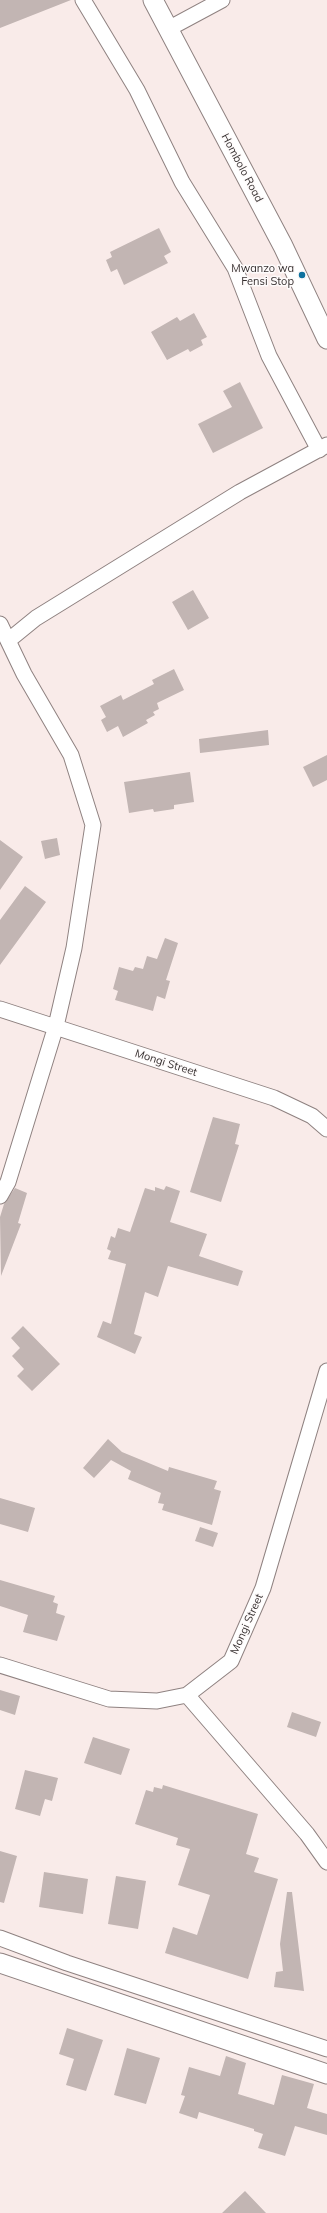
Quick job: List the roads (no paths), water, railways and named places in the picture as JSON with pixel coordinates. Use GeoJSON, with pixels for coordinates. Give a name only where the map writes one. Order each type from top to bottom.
{"type":"FeatureCollection","features":[{"type":"Feature","properties":{"kind":"street"},"geometry":{"type":"LineString","coordinates":[[9,640],[36,618],[240,492],[323,447],[270,356],[234,268],[182,182],[138,90],[83,0]]}},
{"type":"Feature","properties":{"kind":"street","name":"Hombolo Road"},"geometry":{"type":"LineString","coordinates":[[153,0],[283,246],[327,339]]}},
{"type":"Feature","properties":{"kind":"street"},"geometry":{"type":"LineString","coordinates":[[168,29],[222,0]]}},
{"type":"Feature","properties":{"kind":"street"},"geometry":{"type":"LineString","coordinates":[[0,624],[24,674],[71,755],[93,825],[74,948],[56,1026],[8,1182],[0,1196]]}},
{"type":"Feature","properties":{"kind":"street","name":"Mongi Street"},"geometry":{"type":"LineString","coordinates":[[0,1009],[274,1098],[312,1116],[327,1129]]}},
{"type":"Feature","properties":{"kind":"street","name":"Mongi Street"},"geometry":{"type":"LineString","coordinates":[[0,1665],[109,1699],[157,1701],[187,1695],[231,1661],[263,1588],[327,1370]]}},
{"type":"Feature","properties":{"kind":"street"},"geometry":{"type":"LineString","coordinates":[[187,1695],[307,1834],[327,1862]]}},
{"type":"Feature","properties":{"kind":"street"},"geometry":{"type":"LineString","coordinates":[[0,1938],[67,1963],[327,2049]]}},
{"type":"Feature","properties":{"kind":"street"},"geometry":{"type":"LineString","coordinates":[[0,1963],[327,2074]]}},
{"type":"Feature","properties":{"kind":"place","name":"Mwanzo wa Fensi Stop"},"geometry":{"type":"Point","coordinates":[302,275]}}]}
